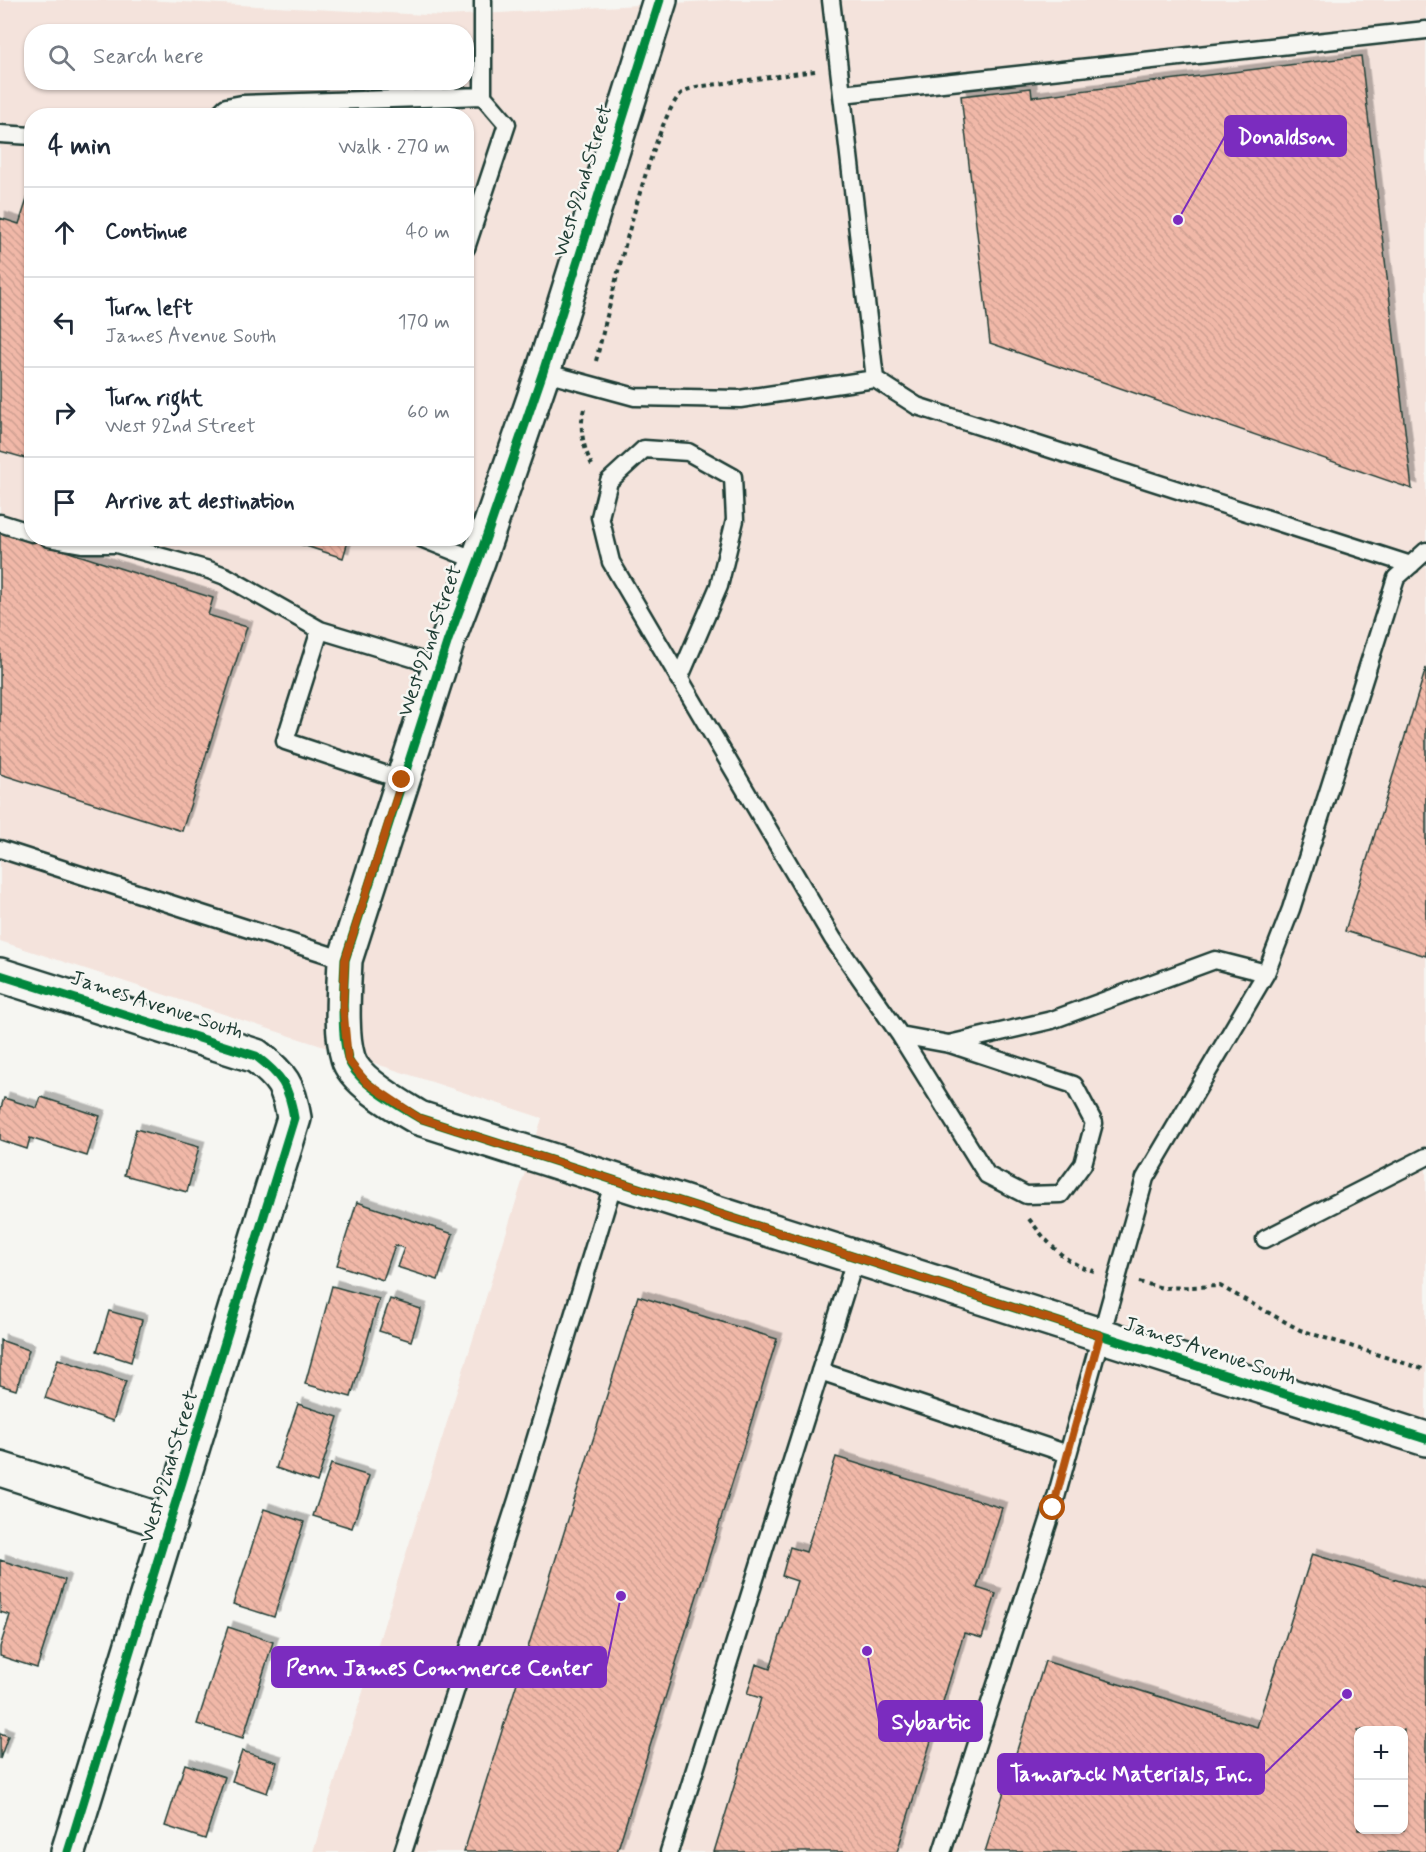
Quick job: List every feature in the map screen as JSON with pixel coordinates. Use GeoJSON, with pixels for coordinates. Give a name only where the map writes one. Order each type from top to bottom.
{"type":"FeatureCollection","features":[{"type":"Feature","properties":{"kind":"street","name":"West 92nd Street"},"geometry":{"type":"LineString","coordinates":[[348,1060],[343,1006],[345,960],[439,666],[543,372],[660,0]]}},
{"type":"Feature","properties":{"kind":"street","name":"James Avenue South"},"geometry":{"type":"LineString","coordinates":[[0,975],[256,1056],[275,1070],[290,1091]]}},
{"type":"Feature","properties":{"kind":"street","name":"James Avenue South"},"geometry":{"type":"LineString","coordinates":[[348,1060],[367,1083],[419,1118],[1426,1439]]}},
{"type":"Feature","properties":{"kind":"street","name":"West 92nd Street"},"geometry":{"type":"LineString","coordinates":[[68,1852],[290,1134],[294,1118],[290,1091]]}},
{"type":"Feature","properties":{"kind":"street"},"geometry":{"type":"LineString","coordinates":[[0,1469],[170,1523]]}},
{"type":"Feature","properties":{"kind":"lane"},"geometry":{"type":"LineString","coordinates":[[474,225],[507,124],[483,96],[483,0]]}},
{"type":"Feature","properties":{"kind":"lane"},"geometry":{"type":"LineString","coordinates":[[831,0],[875,379]]}},
{"type":"Feature","properties":{"kind":"lane"},"geometry":{"type":"LineString","coordinates":[[842,94],[1426,30]]}},
{"type":"Feature","properties":{"kind":"lane"},"geometry":{"type":"LineString","coordinates":[[225,108],[242,104],[483,96]]}},
{"type":"Feature","properties":{"kind":"lane"},"geometry":{"type":"LineString","coordinates":[[0,134],[24,136]]}},
{"type":"Feature","properties":{"kind":"lane"},"geometry":{"type":"LineString","coordinates":[[543,372],[635,397],[740,399],[875,379],[917,406],[1411,565]]}},
{"type":"Feature","properties":{"kind":"lane"},"geometry":{"type":"LineString","coordinates":[[679,679],[719,586],[735,520],[733,477],[688,452],[644,450],[609,481],[600,517],[611,562],[679,679],[833,939],[900,1035],[987,1175],[1026,1195],[1060,1194],[1083,1164],[1094,1124],[1074,1085],[949,1044],[900,1035]]}},
{"type":"Feature","properties":{"kind":"lane"},"geometry":{"type":"LineString","coordinates":[[0,523],[24,530]]}},
{"type":"Feature","properties":{"kind":"lane"},"geometry":{"type":"LineString","coordinates":[[123,546],[225,576],[320,630],[439,666]]}},
{"type":"Feature","properties":{"kind":"lane"},"geometry":{"type":"LineString","coordinates":[[441,546],[478,561]]}},
{"type":"Feature","properties":{"kind":"lane"},"geometry":{"type":"LineString","coordinates":[[942,1852],[1053,1508],[1144,1178],[1266,973],[1291,909],[1396,578],[1426,551]]}},
{"type":"Feature","properties":{"kind":"lane"},"geometry":{"type":"LineString","coordinates":[[320,630],[285,741],[402,780]]}},
{"type":"Feature","properties":{"kind":"lane"},"geometry":{"type":"LineString","coordinates":[[0,849],[345,960]]}},
{"type":"Feature","properties":{"kind":"lane"},"geometry":{"type":"LineString","coordinates":[[949,1044],[1052,1020],[1215,960],[1266,973]]}},
{"type":"Feature","properties":{"kind":"lane"},"geometry":{"type":"LineString","coordinates":[[1265,1239],[1426,1157]]}},
{"type":"Feature","properties":{"kind":"lane"},"geometry":{"type":"LineString","coordinates":[[403,1852],[517,1500],[614,1181]]}},
{"type":"Feature","properties":{"kind":"lane"},"geometry":{"type":"LineString","coordinates":[[669,1852],[856,1257]]}},
{"type":"Feature","properties":{"kind":"lane"},"geometry":{"type":"LineString","coordinates":[[820,1371],[1068,1454]]}},
{"type":"Feature","properties":{"kind":"path"},"geometry":{"type":"LineString","coordinates":[[596,474],[583,447],[582,419],[627,236],[665,118],[683,92],[696,87],[839,68]]}},
{"type":"Feature","properties":{"kind":"path"},"geometry":{"type":"LineString","coordinates":[[1022,1210],[1050,1246],[1079,1268],[1163,1288],[1220,1286],[1300,1330],[1426,1370]]}},
{"type":"Feature","properties":{"kind":"shaded area"},"geometry":{"type":"Polygon","coordinates":[[[0,0],[145,0],[445,16],[727,0],[1426,0],[1426,1852],[313,1852],[542,1118],[0,941],[0,0]]]}},
{"type":"Feature","properties":{"kind":"building"},"geometry":{"type":"Polygon","coordinates":[[[1361,56],[1412,489],[990,343],[961,96],[1031,88],[1032,97],[1361,56]]]}},
{"type":"Feature","properties":{"kind":"building"},"geometry":{"type":"Polygon","coordinates":[[[24,209],[24,458],[0,451],[0,218],[19,224],[24,209]]]}},
{"type":"Feature","properties":{"kind":"building"},"geometry":{"type":"Polygon","coordinates":[[[0,530],[24,538],[24,546],[50,546],[213,598],[208,615],[247,627],[182,831],[0,774],[0,530]]]}},
{"type":"Feature","properties":{"kind":"building"},"geometry":{"type":"Polygon","coordinates":[[[306,546],[347,546],[343,558],[306,546]]]}},
{"type":"Feature","properties":{"kind":"building"},"geometry":{"type":"Polygon","coordinates":[[[1426,668],[1426,956],[1345,931],[1426,668]]]}},
{"type":"Feature","properties":{"kind":"building"},"geometry":{"type":"Polygon","coordinates":[[[41,1097],[100,1116],[87,1156],[30,1138],[27,1149],[0,1140],[0,1111],[4,1098],[37,1108],[41,1097]]]}},
{"type":"Feature","properties":{"kind":"building"},"geometry":{"type":"Polygon","coordinates":[[[136,1129],[199,1147],[187,1192],[124,1175],[136,1129]]]}},
{"type":"Feature","properties":{"kind":"building"},"geometry":{"type":"Polygon","coordinates":[[[357,1202],[453,1234],[438,1280],[397,1267],[404,1248],[395,1245],[383,1280],[337,1265],[357,1202]]]}},
{"type":"Feature","properties":{"kind":"building"},"geometry":{"type":"Polygon","coordinates":[[[332,1286],[379,1299],[351,1397],[305,1384],[332,1286]]]}},
{"type":"Feature","properties":{"kind":"building"},"geometry":{"type":"Polygon","coordinates":[[[638,1296],[777,1339],[617,1852],[464,1852],[638,1296]]]}},
{"type":"Feature","properties":{"kind":"building"},"geometry":{"type":"Polygon","coordinates":[[[390,1299],[421,1309],[411,1341],[379,1331],[390,1299]]]}},
{"type":"Feature","properties":{"kind":"building"},"geometry":{"type":"Polygon","coordinates":[[[109,1311],[142,1320],[131,1362],[97,1351],[109,1311]]]}},
{"type":"Feature","properties":{"kind":"building"},"geometry":{"type":"Polygon","coordinates":[[[0,1340],[29,1350],[16,1390],[0,1385],[0,1340]]]}},
{"type":"Feature","properties":{"kind":"building"},"geometry":{"type":"Polygon","coordinates":[[[58,1359],[126,1381],[113,1421],[45,1398],[58,1359]]]}},
{"type":"Feature","properties":{"kind":"building"},"geometry":{"type":"Polygon","coordinates":[[[298,1404],[338,1417],[317,1482],[276,1468],[298,1404]]]}},
{"type":"Feature","properties":{"kind":"building"},"geometry":{"type":"Polygon","coordinates":[[[836,1457],[1002,1508],[977,1588],[996,1594],[982,1638],[964,1633],[897,1852],[714,1852],[761,1698],[747,1694],[756,1664],[770,1669],[797,1581],[782,1576],[790,1547],[806,1552],[836,1457]]]}},
{"type":"Feature","properties":{"kind":"building"},"geometry":{"type":"Polygon","coordinates":[[[331,1464],[369,1476],[352,1528],[313,1516],[331,1464]]]}},
{"type":"Feature","properties":{"kind":"building"},"geometry":{"type":"Polygon","coordinates":[[[264,1509],[304,1522],[274,1617],[233,1604],[264,1509]]]}},
{"type":"Feature","properties":{"kind":"building"},"geometry":{"type":"Polygon","coordinates":[[[1312,1554],[1426,1589],[1426,1852],[985,1852],[1045,1661],[1257,1727],[1312,1554]]]}},
{"type":"Feature","properties":{"kind":"building"},"geometry":{"type":"Polygon","coordinates":[[[0,1560],[65,1580],[37,1668],[0,1656],[0,1647],[10,1615],[0,1612],[0,1560]]]}},
{"type":"Feature","properties":{"kind":"building"},"geometry":{"type":"Polygon","coordinates":[[[228,1627],[273,1642],[243,1738],[197,1724],[228,1627]]]}},
{"type":"Feature","properties":{"kind":"building"},"geometry":{"type":"Polygon","coordinates":[[[0,1733],[8,1736],[0,1759],[0,1733]]]}},
{"type":"Feature","properties":{"kind":"building"},"geometry":{"type":"Polygon","coordinates":[[[242,1751],[277,1762],[267,1793],[232,1781],[242,1751]]]}},
{"type":"Feature","properties":{"kind":"building"},"geometry":{"type":"Polygon","coordinates":[[[185,1764],[225,1777],[205,1839],[165,1826],[185,1764]]]}},
{"type":"Feature","properties":{"kind":"cycle path"},"geometry":{"type":"LineString","coordinates":[[660,0],[543,372],[478,561],[448,640],[345,960],[344,1036],[352,1067],[378,1092],[419,1118],[1426,1439]]}},
{"type":"Feature","properties":{"kind":"cycle path"},"geometry":{"type":"LineString","coordinates":[[0,975],[256,1056],[283,1082],[290,1098],[294,1118],[68,1852]]}},
{"type":"Feature","properties":{"kind":"place","name":"Donaldson"},"geometry":{"type":"Point","coordinates":[1178,220]}},
{"type":"Feature","properties":{"kind":"place","name":"Penn James Commerce Center"},"geometry":{"type":"Point","coordinates":[621,1596]}},
{"type":"Feature","properties":{"kind":"place","name":"Sybartic"},"geometry":{"type":"Point","coordinates":[867,1651]}},
{"type":"Feature","properties":{"kind":"place","name":"Tamarack Materials, Inc."},"geometry":{"type":"Point","coordinates":[1347,1694]}},
{"type":"Feature","properties":{"kind":"route"},"geometry":{"type":"LineString","coordinates":[[402,780],[345,960],[343,1006],[348,1060],[367,1083],[419,1118],[1100,1335],[1053,1508]]}}]}
